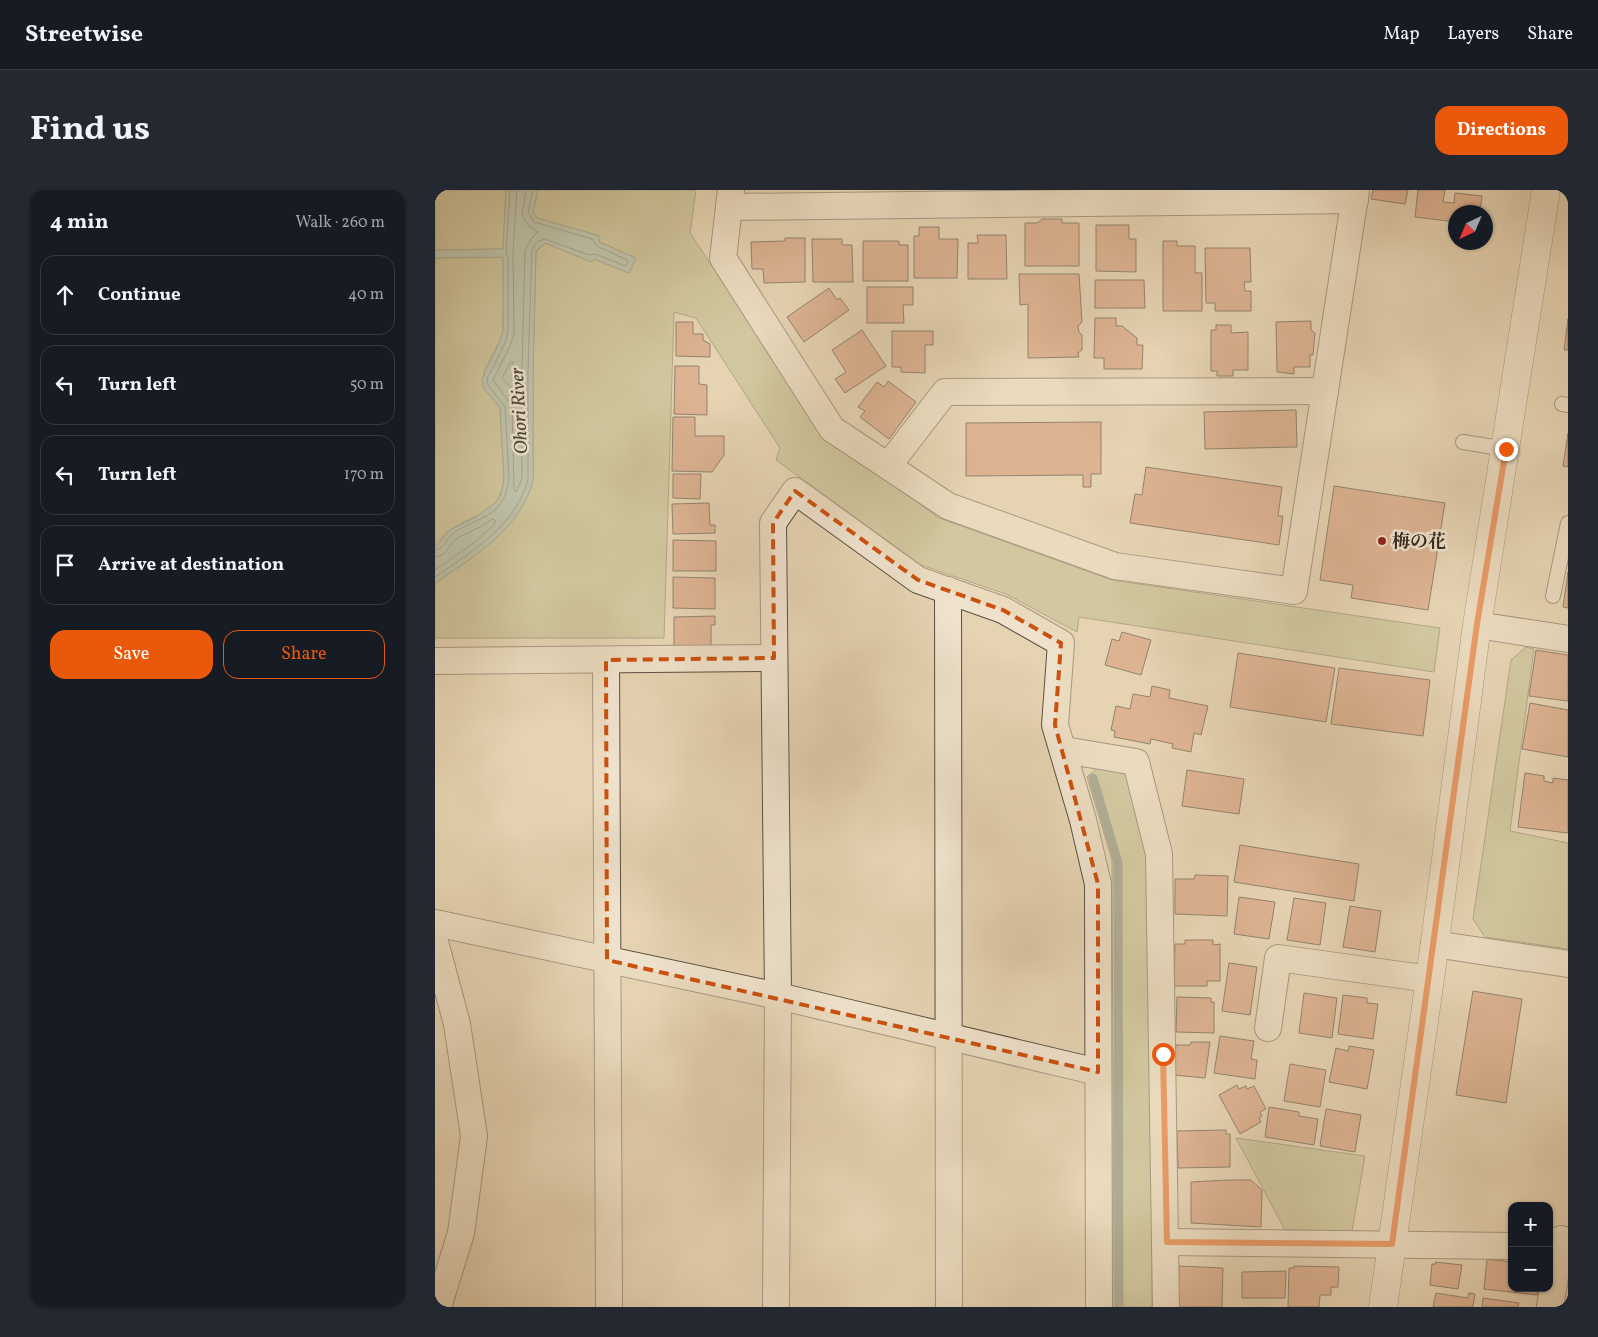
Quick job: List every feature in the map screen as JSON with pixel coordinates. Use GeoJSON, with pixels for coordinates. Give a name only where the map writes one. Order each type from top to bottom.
{"type":"FeatureCollection","features":[{"type":"Feature","properties":{"kind":"street"},"geometry":{"type":"LineString","coordinates":[[1383,1307],[1430,979],[1477,624],[1546,190]]}},
{"type":"Feature","properties":{"kind":"street"},"geometry":{"type":"LineString","coordinates":[[1356,195],[1295,591],[1115,566],[947,506],[832,428],[723,258],[730,198],[1356,195]]}},
{"type":"Feature","properties":{"kind":"street"},"geometry":{"type":"LineString","coordinates":[[888,466],[945,392],[1325,391]]}},
{"type":"Feature","properties":{"kind":"street"},"geometry":{"type":"LineString","coordinates":[[776,1307],[778,996],[773,523],[795,491],[918,580],[1003,610],[1061,643],[1055,725],[1064,750],[1098,884],[1099,1307]]}},
{"type":"Feature","properties":{"kind":"street"},"geometry":{"type":"LineString","coordinates":[[948,590],[949,1307]]}},
{"type":"Feature","properties":{"kind":"street"},"geometry":{"type":"LineString","coordinates":[[1477,624],[1568,639]]}},
{"type":"Feature","properties":{"kind":"street"},"geometry":{"type":"LineString","coordinates":[[435,661],[774,658]]}},
{"type":"Feature","properties":{"kind":"street"},"geometry":{"type":"LineString","coordinates":[[607,660],[609,1307]]}},
{"type":"Feature","properties":{"kind":"street"},"geometry":{"type":"LineString","coordinates":[[1064,750],[1136,762],[1159,854],[1167,1242],[1166,1307]]}},
{"type":"Feature","properties":{"kind":"street"},"geometry":{"type":"LineString","coordinates":[[435,923],[778,996],[1098,1072]]}},
{"type":"Feature","properties":{"kind":"street"},"geometry":{"type":"LineString","coordinates":[[435,942],[457,1024],[474,1136],[461,1233],[438,1307]]}},
{"type":"Feature","properties":{"kind":"street"},"geometry":{"type":"LineString","coordinates":[[1434,944],[1568,964]]}},
{"type":"Feature","properties":{"kind":"street"},"geometry":{"type":"LineString","coordinates":[[1268,1028],[1277,958],[1430,979]]}},
{"type":"Feature","properties":{"kind":"street"},"geometry":{"type":"LineString","coordinates":[[1550,1307],[1559,1239]]}},
{"type":"Feature","properties":{"kind":"street"},"geometry":{"type":"LineString","coordinates":[[1167,1242],[1508,1246]]}},
{"type":"Feature","properties":{"kind":"lane"},"geometry":{"type":"LineString","coordinates":[[1463,442],[1506,449]]}},
{"type":"Feature","properties":{"kind":"lane"},"geometry":{"type":"LineString","coordinates":[[1553,596],[1568,523]]}},
{"type":"Feature","properties":{"kind":"highlighted area"},"geometry":{"type":"Polygon","coordinates":[[[795,491],[918,580],[1003,610],[1061,643],[1055,725],[1098,884],[1098,1072],[607,960],[606,660],[774,658],[773,523],[795,491]]]}},
{"type":"Feature","properties":{"kind":"green space"},"geometry":{"type":"Polygon","coordinates":[[[435,190],[506,190],[503,249],[435,250],[435,190]]]}},
{"type":"Feature","properties":{"kind":"green space"},"geometry":{"type":"Polygon","coordinates":[[[538,190],[696,190],[690,233],[824,435],[939,518],[1112,580],[1440,628],[1434,672],[1079,617],[1077,632],[1006,594],[921,565],[776,460],[780,448],[696,318],[674,312],[664,638],[435,638],[435,583],[480,552],[507,527],[527,497],[533,480],[536,252],[545,243],[592,262],[594,259],[629,273],[635,258],[598,241],[600,236],[537,218],[533,212],[538,190]]]}},
{"type":"Feature","properties":{"kind":"green space"},"geometry":{"type":"Polygon","coordinates":[[[503,257],[503,331],[500,341],[484,371],[483,387],[500,408],[504,479],[497,500],[492,506],[485,512],[448,532],[435,547],[435,258],[503,257]]]}},
{"type":"Feature","properties":{"kind":"green space"},"geometry":{"type":"Polygon","coordinates":[[[1526,647],[1534,649],[1510,831],[1568,843],[1568,949],[1485,937],[1473,919],[1511,660],[1526,647]]]}},
{"type":"Feature","properties":{"kind":"green space"},"geometry":{"type":"Polygon","coordinates":[[[1098,767],[1118,769],[1131,779],[1151,854],[1152,1307],[1114,1307],[1112,860],[1087,777],[1098,767]]]}},
{"type":"Feature","properties":{"kind":"green space"},"geometry":{"type":"Polygon","coordinates":[[[1236,1138],[1365,1156],[1352,1231],[1285,1230],[1236,1138]]]}},
{"type":"Feature","properties":{"kind":"water","name":"Ohori River"},"geometry":{"type":"Polygon","coordinates":[[[506,190],[538,190],[533,212],[537,218],[600,236],[599,242],[636,258],[629,273],[594,259],[592,262],[545,243],[536,251],[533,480],[527,497],[507,527],[480,552],[435,583],[435,547],[450,530],[476,517],[499,500],[504,479],[500,408],[483,387],[482,379],[503,331],[503,257],[435,258],[435,250],[503,249],[506,190]]]}},
{"type":"Feature","properties":{"kind":"building"},"geometry":{"type":"Polygon","coordinates":[[[1373,190],[1408,190],[1405,204],[1371,199],[1373,190]]]}},
{"type":"Feature","properties":{"kind":"building"},"geometry":{"type":"Polygon","coordinates":[[[1418,190],[1445,190],[1443,202],[1454,203],[1455,193],[1482,196],[1481,205],[1448,205],[1448,221],[1415,217],[1418,190]]]}},
{"type":"Feature","properties":{"kind":"building"},"geometry":{"type":"Polygon","coordinates":[[[1042,219],[1062,219],[1062,223],[1079,223],[1079,266],[1025,266],[1025,223],[1037,223],[1042,219]]]}},
{"type":"Feature","properties":{"kind":"building"},"geometry":{"type":"Polygon","coordinates":[[[1096,225],[1129,225],[1129,239],[1136,239],[1136,272],[1096,271],[1096,225]]]}},
{"type":"Feature","properties":{"kind":"building"},"geometry":{"type":"Polygon","coordinates":[[[919,227],[939,227],[939,239],[958,239],[957,278],[914,278],[914,236],[919,236],[919,227]]]}},
{"type":"Feature","properties":{"kind":"building"},"geometry":{"type":"Polygon","coordinates":[[[977,235],[1006,235],[1007,279],[968,279],[968,243],[978,243],[977,235]]]}},
{"type":"Feature","properties":{"kind":"building"},"geometry":{"type":"Polygon","coordinates":[[[785,238],[805,238],[805,282],[764,283],[763,269],[752,269],[751,242],[785,241],[785,238]]]}},
{"type":"Feature","properties":{"kind":"building"},"geometry":{"type":"Polygon","coordinates":[[[812,239],[842,239],[842,245],[852,245],[853,282],[813,282],[812,239]]]}},
{"type":"Feature","properties":{"kind":"building"},"geometry":{"type":"Polygon","coordinates":[[[863,241],[899,241],[899,245],[908,245],[908,281],[863,281],[863,241]]]}},
{"type":"Feature","properties":{"kind":"building"},"geometry":{"type":"Polygon","coordinates":[[[1163,241],[1177,241],[1177,246],[1195,246],[1195,273],[1202,273],[1202,311],[1163,311],[1163,241]]]}},
{"type":"Feature","properties":{"kind":"building"},"geometry":{"type":"Polygon","coordinates":[[[1205,248],[1250,248],[1251,282],[1244,282],[1245,291],[1251,291],[1251,311],[1215,311],[1215,303],[1206,303],[1205,248]]]}},
{"type":"Feature","properties":{"kind":"building"},"geometry":{"type":"Polygon","coordinates":[[[1019,274],[1079,274],[1082,322],[1078,326],[1079,332],[1082,335],[1082,350],[1078,353],[1079,357],[1028,358],[1028,304],[1020,305],[1019,274]]]}},
{"type":"Feature","properties":{"kind":"building"},"geometry":{"type":"Polygon","coordinates":[[[1095,280],[1144,280],[1145,308],[1095,308],[1095,280]]]}},
{"type":"Feature","properties":{"kind":"building"},"geometry":{"type":"Polygon","coordinates":[[[867,287],[913,287],[913,305],[903,305],[904,323],[867,323],[867,287]]]}},
{"type":"Feature","properties":{"kind":"building"},"geometry":{"type":"Polygon","coordinates":[[[829,288],[837,300],[840,298],[849,310],[804,342],[787,317],[829,288]]]}},
{"type":"Feature","properties":{"kind":"building"},"geometry":{"type":"Polygon","coordinates":[[[1095,318],[1116,318],[1116,326],[1122,326],[1137,338],[1137,345],[1143,345],[1142,369],[1104,369],[1104,358],[1094,358],[1095,318]]]}},
{"type":"Feature","properties":{"kind":"building"},"geometry":{"type":"Polygon","coordinates":[[[1568,319],[1568,350],[1564,350],[1568,319]]]}},
{"type":"Feature","properties":{"kind":"building"},"geometry":{"type":"Polygon","coordinates":[[[1311,321],[1311,330],[1315,333],[1313,355],[1310,355],[1310,367],[1294,367],[1294,374],[1277,372],[1276,322],[1311,321]]]}},
{"type":"Feature","properties":{"kind":"building"},"geometry":{"type":"Polygon","coordinates":[[[676,322],[693,322],[693,334],[703,334],[703,340],[710,344],[710,357],[676,356],[676,322]]]}},
{"type":"Feature","properties":{"kind":"building"},"geometry":{"type":"Polygon","coordinates":[[[1216,325],[1231,325],[1231,333],[1248,332],[1248,370],[1233,370],[1233,376],[1217,376],[1217,371],[1211,371],[1211,330],[1216,330],[1216,325]]]}},
{"type":"Feature","properties":{"kind":"building"},"geometry":{"type":"Polygon","coordinates":[[[862,330],[886,366],[845,393],[835,379],[846,372],[832,350],[862,330]]]}},
{"type":"Feature","properties":{"kind":"building"},"geometry":{"type":"Polygon","coordinates":[[[892,331],[933,331],[933,345],[925,345],[925,373],[901,372],[901,367],[892,367],[892,331]]]}},
{"type":"Feature","properties":{"kind":"building"},"geometry":{"type":"Polygon","coordinates":[[[675,366],[699,366],[699,384],[707,385],[707,415],[674,414],[675,366]]]}},
{"type":"Feature","properties":{"kind":"building"},"geometry":{"type":"Polygon","coordinates":[[[888,381],[916,402],[889,439],[860,417],[865,411],[858,407],[877,382],[884,387],[888,381]]]}},
{"type":"Feature","properties":{"kind":"building"},"geometry":{"type":"Polygon","coordinates":[[[1296,410],[1297,447],[1205,449],[1204,412],[1296,410]]]}},
{"type":"Feature","properties":{"kind":"building"},"geometry":{"type":"Polygon","coordinates":[[[673,417],[695,417],[695,436],[724,436],[724,455],[712,472],[672,471],[673,417]]]}},
{"type":"Feature","properties":{"kind":"building"},"geometry":{"type":"Polygon","coordinates":[[[1101,422],[1101,474],[1091,474],[1091,487],[1083,487],[1083,475],[966,476],[966,423],[1101,422]]]}},
{"type":"Feature","properties":{"kind":"building"},"geometry":{"type":"Polygon","coordinates":[[[1568,433],[1568,467],[1563,466],[1568,433]]]}},
{"type":"Feature","properties":{"kind":"building"},"geometry":{"type":"Polygon","coordinates":[[[1146,467],[1282,487],[1278,516],[1283,516],[1279,545],[1130,523],[1135,494],[1142,495],[1146,467]]]}},
{"type":"Feature","properties":{"kind":"building"},"geometry":{"type":"Polygon","coordinates":[[[673,474],[701,474],[700,499],[673,498],[673,474]]]}},
{"type":"Feature","properties":{"kind":"building","name":"梅の花"},"geometry":{"type":"Polygon","coordinates":[[[1334,486],[1445,503],[1428,610],[1351,598],[1353,585],[1320,580],[1334,486]]]}},
{"type":"Feature","properties":{"kind":"building"},"geometry":{"type":"Polygon","coordinates":[[[709,503],[710,525],[715,525],[715,533],[673,534],[672,504],[709,503]]]}},
{"type":"Feature","properties":{"kind":"building"},"geometry":{"type":"Polygon","coordinates":[[[673,540],[716,541],[716,571],[673,571],[673,540]]]}},
{"type":"Feature","properties":{"kind":"building"},"geometry":{"type":"Polygon","coordinates":[[[1568,572],[1568,608],[1563,607],[1568,572]]]}},
{"type":"Feature","properties":{"kind":"building"},"geometry":{"type":"Polygon","coordinates":[[[673,577],[715,578],[715,609],[673,608],[673,577]]]}},
{"type":"Feature","properties":{"kind":"building"},"geometry":{"type":"Polygon","coordinates":[[[715,616],[715,625],[711,625],[711,648],[674,648],[674,617],[715,616]]]}},
{"type":"Feature","properties":{"kind":"building"},"geometry":{"type":"Polygon","coordinates":[[[1122,632],[1151,640],[1141,675],[1105,665],[1112,639],[1119,641],[1122,632]]]}},
{"type":"Feature","properties":{"kind":"building"},"geometry":{"type":"Polygon","coordinates":[[[1536,650],[1568,655],[1568,701],[1529,696],[1536,650]]]}},
{"type":"Feature","properties":{"kind":"building"},"geometry":{"type":"Polygon","coordinates":[[[1238,653],[1335,668],[1326,722],[1230,707],[1238,653]]]}},
{"type":"Feature","properties":{"kind":"building"},"geometry":{"type":"Polygon","coordinates":[[[1339,668],[1430,680],[1423,736],[1331,724],[1339,668]]]}},
{"type":"Feature","properties":{"kind":"building"},"geometry":{"type":"Polygon","coordinates":[[[1152,686],[1170,690],[1169,698],[1208,706],[1201,735],[1194,733],[1191,752],[1172,748],[1173,744],[1151,739],[1150,744],[1114,737],[1115,731],[1111,730],[1116,706],[1130,709],[1133,694],[1150,697],[1152,686]]]}},
{"type":"Feature","properties":{"kind":"building"},"geometry":{"type":"Polygon","coordinates":[[[1530,703],[1568,710],[1568,757],[1522,749],[1530,703]]]}},
{"type":"Feature","properties":{"kind":"building"},"geometry":{"type":"Polygon","coordinates":[[[1187,770],[1244,779],[1239,814],[1182,806],[1187,770]]]}},
{"type":"Feature","properties":{"kind":"building"},"geometry":{"type":"Polygon","coordinates":[[[1525,773],[1544,776],[1544,781],[1553,783],[1553,778],[1568,780],[1568,833],[1518,827],[1525,773]]]}},
{"type":"Feature","properties":{"kind":"building"},"geometry":{"type":"Polygon","coordinates":[[[1240,845],[1359,864],[1354,901],[1234,882],[1240,845]]]}},
{"type":"Feature","properties":{"kind":"building"},"geometry":{"type":"Polygon","coordinates":[[[1195,875],[1228,876],[1227,916],[1175,914],[1175,879],[1194,879],[1195,875]]]}},
{"type":"Feature","properties":{"kind":"building"},"geometry":{"type":"Polygon","coordinates":[[[1239,897],[1275,902],[1269,939],[1234,934],[1239,897]]]}},
{"type":"Feature","properties":{"kind":"building"},"geometry":{"type":"Polygon","coordinates":[[[1294,898],[1326,903],[1320,945],[1287,940],[1294,898]]]}},
{"type":"Feature","properties":{"kind":"building"},"geometry":{"type":"Polygon","coordinates":[[[1350,906],[1381,911],[1375,952],[1343,947],[1350,906]]]}},
{"type":"Feature","properties":{"kind":"building"},"geometry":{"type":"Polygon","coordinates":[[[1185,940],[1213,940],[1213,945],[1220,944],[1220,981],[1207,981],[1207,986],[1174,986],[1175,944],[1185,944],[1185,940]]]}},
{"type":"Feature","properties":{"kind":"building"},"geometry":{"type":"Polygon","coordinates":[[[1229,963],[1257,967],[1250,1015],[1222,1011],[1229,963]]]}},
{"type":"Feature","properties":{"kind":"building"},"geometry":{"type":"Polygon","coordinates":[[[1473,991],[1522,999],[1506,1103],[1456,1095],[1473,991]]]}},
{"type":"Feature","properties":{"kind":"building"},"geometry":{"type":"Polygon","coordinates":[[[1304,993],[1337,998],[1332,1038],[1299,1033],[1304,993]]]}},
{"type":"Feature","properties":{"kind":"building"},"geometry":{"type":"Polygon","coordinates":[[[1343,995],[1367,998],[1367,1003],[1378,1004],[1373,1039],[1338,1034],[1343,995]]]}},
{"type":"Feature","properties":{"kind":"building"},"geometry":{"type":"Polygon","coordinates":[[[1177,997],[1211,998],[1211,1002],[1214,1002],[1214,1033],[1176,1032],[1177,997]]]}},
{"type":"Feature","properties":{"kind":"building"},"geometry":{"type":"Polygon","coordinates":[[[1220,1036],[1254,1041],[1251,1059],[1257,1060],[1255,1079],[1214,1073],[1220,1036]]]}},
{"type":"Feature","properties":{"kind":"building"},"geometry":{"type":"Polygon","coordinates":[[[1191,1042],[1210,1042],[1205,1078],[1174,1075],[1176,1045],[1190,1045],[1191,1042]]]}},
{"type":"Feature","properties":{"kind":"building"},"geometry":{"type":"Polygon","coordinates":[[[1349,1046],[1374,1050],[1367,1089],[1329,1082],[1336,1048],[1348,1051],[1349,1046]]]}},
{"type":"Feature","properties":{"kind":"building"},"geometry":{"type":"Polygon","coordinates":[[[1290,1064],[1326,1070],[1320,1107],[1284,1101],[1290,1064]]]}},
{"type":"Feature","properties":{"kind":"building"},"geometry":{"type":"Polygon","coordinates":[[[1237,1085],[1239,1089],[1246,1086],[1247,1089],[1254,1086],[1266,1109],[1260,1112],[1262,1116],[1259,1118],[1261,1122],[1240,1134],[1219,1095],[1237,1085]]]}},
{"type":"Feature","properties":{"kind":"building"},"geometry":{"type":"Polygon","coordinates":[[[1269,1107],[1299,1112],[1299,1116],[1318,1119],[1314,1145],[1265,1137],[1269,1107]]]}},
{"type":"Feature","properties":{"kind":"building"},"geometry":{"type":"Polygon","coordinates":[[[1326,1109],[1361,1115],[1355,1152],[1320,1146],[1326,1109]]]}},
{"type":"Feature","properties":{"kind":"building"},"geometry":{"type":"Polygon","coordinates":[[[1226,1130],[1226,1134],[1230,1134],[1230,1167],[1178,1168],[1177,1131],[1226,1130]]]}},
{"type":"Feature","properties":{"kind":"building"},"geometry":{"type":"Polygon","coordinates":[[[1251,1180],[1262,1190],[1261,1227],[1191,1223],[1191,1182],[1251,1180]]]}},
{"type":"Feature","properties":{"kind":"building"},"geometry":{"type":"Polygon","coordinates":[[[1487,1259],[1508,1262],[1508,1292],[1484,1289],[1487,1259]]]}},
{"type":"Feature","properties":{"kind":"building"},"geometry":{"type":"Polygon","coordinates":[[[1435,1262],[1462,1265],[1458,1289],[1430,1285],[1432,1264],[1436,1264],[1435,1262]]]}},
{"type":"Feature","properties":{"kind":"building"},"geometry":{"type":"Polygon","coordinates":[[[1179,1266],[1223,1268],[1222,1307],[1178,1307],[1179,1266]]]}},
{"type":"Feature","properties":{"kind":"building"},"geometry":{"type":"Polygon","coordinates":[[[1294,1266],[1339,1267],[1338,1287],[1331,1287],[1331,1295],[1320,1295],[1319,1307],[1288,1307],[1289,1268],[1294,1268],[1294,1266]]]}},
{"type":"Feature","properties":{"kind":"building"},"geometry":{"type":"Polygon","coordinates":[[[1286,1271],[1285,1298],[1242,1298],[1242,1272],[1286,1271]]]}},
{"type":"Feature","properties":{"kind":"building"},"geometry":{"type":"Polygon","coordinates":[[[1510,1292],[1537,1292],[1537,1295],[1510,1292]]]}},
{"type":"Feature","properties":{"kind":"building"},"geometry":{"type":"Polygon","coordinates":[[[1436,1293],[1468,1298],[1469,1293],[1475,1294],[1473,1307],[1433,1307],[1436,1293]]]}},
{"type":"Feature","properties":{"kind":"building"},"geometry":{"type":"Polygon","coordinates":[[[1483,1298],[1519,1303],[1518,1307],[1482,1307],[1483,1298]]]}},
{"type":"Feature","properties":{"kind":"waterway"},"geometry":{"type":"LineString","coordinates":[[1093,778],[1118,863],[1119,1307]]}},
{"type":"Feature","properties":{"kind":"place","name":"梅の花"},"geometry":{"type":"Point","coordinates":[1382,541]}},
{"type":"Feature","properties":{"kind":"route"},"geometry":{"type":"LineString","coordinates":[[1163,1054],[1167,1242],[1392,1244],[1430,979],[1477,624],[1506,449]]}}]}
